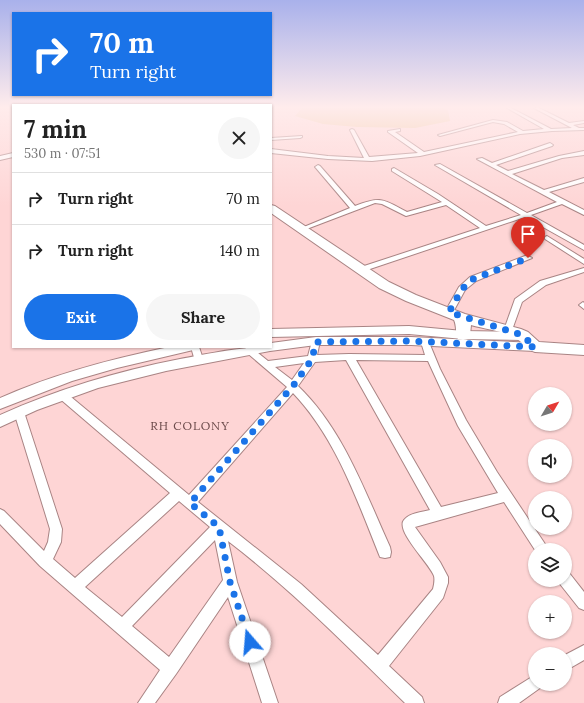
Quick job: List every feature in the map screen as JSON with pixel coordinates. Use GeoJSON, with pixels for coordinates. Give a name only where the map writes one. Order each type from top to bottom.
{"type":"FeatureCollection","features":[{"type":"Feature","properties":{"kind":"main road"},"geometry":{"type":"LineString","coordinates":[[272,209],[361,270],[391,288],[455,315],[508,330],[523,336],[584,340]]}},
{"type":"Feature","properties":{"kind":"main road"},"geometry":{"type":"LineString","coordinates":[[455,315],[464,326],[463,335]]}},
{"type":"Feature","properties":{"kind":"main road"},"geometry":{"type":"LineString","coordinates":[[523,336],[535,347],[584,350]]}},
{"type":"Feature","properties":{"kind":"street"},"geometry":{"type":"LineString","coordinates":[[358,141],[367,159]]}},
{"type":"Feature","properties":{"kind":"street"},"geometry":{"type":"LineString","coordinates":[[404,141],[422,153]]}},
{"type":"Feature","properties":{"kind":"street"},"geometry":{"type":"LineString","coordinates":[[272,151],[367,159],[422,153],[484,141]]}},
{"type":"Feature","properties":{"kind":"street"},"geometry":{"type":"LineString","coordinates":[[492,165],[550,145]]}},
{"type":"Feature","properties":{"kind":"street"},"geometry":{"type":"LineString","coordinates":[[299,154],[301,147]]}},
{"type":"Feature","properties":{"kind":"street"},"geometry":{"type":"LineString","coordinates":[[508,173],[561,156],[584,154]]}},
{"type":"Feature","properties":{"kind":"street"},"geometry":{"type":"LineString","coordinates":[[0,158],[12,155]]}},
{"type":"Feature","properties":{"kind":"street"},"geometry":{"type":"LineString","coordinates":[[480,158],[584,213]]}},
{"type":"Feature","properties":{"kind":"street"},"geometry":{"type":"LineString","coordinates":[[438,165],[584,248]]}},
{"type":"Feature","properties":{"kind":"street"},"geometry":{"type":"LineString","coordinates":[[318,167],[353,208]]}},
{"type":"Feature","properties":{"kind":"street"},"geometry":{"type":"LineString","coordinates":[[394,170],[485,229]]}},
{"type":"Feature","properties":{"kind":"street"},"geometry":{"type":"LineString","coordinates":[[544,192],[584,180]]}},
{"type":"Feature","properties":{"kind":"street"},"geometry":{"type":"LineString","coordinates":[[302,229],[370,202],[378,201],[406,214],[447,203]]}},
{"type":"Feature","properties":{"kind":"street"},"geometry":{"type":"LineString","coordinates":[[361,270],[562,202]]}},
{"type":"Feature","properties":{"kind":"street"},"geometry":{"type":"LineString","coordinates":[[546,238],[584,262]]}},
{"type":"Feature","properties":{"kind":"street"},"geometry":{"type":"LineString","coordinates":[[455,315],[462,289],[473,279],[528,258]]}},
{"type":"Feature","properties":{"kind":"street"},"geometry":{"type":"LineString","coordinates":[[508,330],[518,301],[543,283],[584,270]]}},
{"type":"Feature","properties":{"kind":"street"},"geometry":{"type":"LineString","coordinates":[[272,333],[383,330],[426,331],[463,335],[523,336]]}},
{"type":"Feature","properties":{"kind":"street"},"geometry":{"type":"LineString","coordinates":[[272,347],[316,342],[425,342],[535,347]]}},
{"type":"Feature","properties":{"kind":"street"},"geometry":{"type":"LineString","coordinates":[[190,503],[293,386],[312,359],[316,342]]}},
{"type":"Feature","properties":{"kind":"street"},"geometry":{"type":"LineString","coordinates":[[425,342],[431,358],[471,439],[506,496],[538,543]]}},
{"type":"Feature","properties":{"kind":"street"},"geometry":{"type":"LineString","coordinates":[[0,404],[28,391],[59,380],[144,357],[184,348]]}},
{"type":"Feature","properties":{"kind":"street"},"geometry":{"type":"LineString","coordinates":[[0,421],[22,422],[62,395],[90,385],[149,369],[197,353],[263,348]]}},
{"type":"Feature","properties":{"kind":"street"},"geometry":{"type":"LineString","coordinates":[[249,350],[293,386],[320,420],[350,473],[385,552]]}},
{"type":"Feature","properties":{"kind":"street"},"geometry":{"type":"LineString","coordinates":[[266,365],[312,359],[349,357],[431,358]]}},
{"type":"Feature","properties":{"kind":"street"},"geometry":{"type":"LineString","coordinates":[[349,357],[438,513]]}},
{"type":"Feature","properties":{"kind":"street"},"geometry":{"type":"LineString","coordinates":[[62,395],[178,494],[219,527],[255,552],[344,632],[416,703]]}},
{"type":"Feature","properties":{"kind":"street"},"geometry":{"type":"LineString","coordinates":[[22,422],[56,529],[57,536],[55,544],[45,561]]}},
{"type":"Feature","properties":{"kind":"street"},"geometry":{"type":"LineString","coordinates":[[75,587],[178,494]]}},
{"type":"Feature","properties":{"kind":"street"},"geometry":{"type":"LineString","coordinates":[[379,666],[438,593],[441,585],[441,578],[437,569],[408,524],[414,520],[438,513],[506,496]]}},
{"type":"Feature","properties":{"kind":"street"},"geometry":{"type":"LineString","coordinates":[[0,515],[45,561],[171,669]]}},
{"type":"Feature","properties":{"kind":"street"},"geometry":{"type":"LineString","coordinates":[[219,527],[230,582],[270,703]]}},
{"type":"Feature","properties":{"kind":"street"},"geometry":{"type":"LineString","coordinates":[[122,627],[219,527]]}},
{"type":"Feature","properties":{"kind":"street"},"geometry":{"type":"LineString","coordinates":[[146,703],[230,582]]}},
{"type":"Feature","properties":{"kind":"street"},"geometry":{"type":"LineString","coordinates":[[571,587],[584,603]]}},
{"type":"Feature","properties":{"kind":"street"},"geometry":{"type":"LineString","coordinates":[[572,660],[584,652]]}},
{"type":"Feature","properties":{"kind":"street"},"geometry":{"type":"LineString","coordinates":[[506,703],[528,688]]}},
{"type":"Feature","properties":{"kind":"district","name":"RH COLONY"},"geometry":{"type":"Point","coordinates":[190,425]}},
{"type":"Feature","properties":{"kind":"route"},"geometry":{"type":"LineString","coordinates":[[250,642],[230,582],[219,527],[190,503],[293,386],[312,359],[316,342],[411,341],[535,347],[523,336],[516,333],[460,317],[449,312],[462,289],[473,279],[528,258]]}}]}
